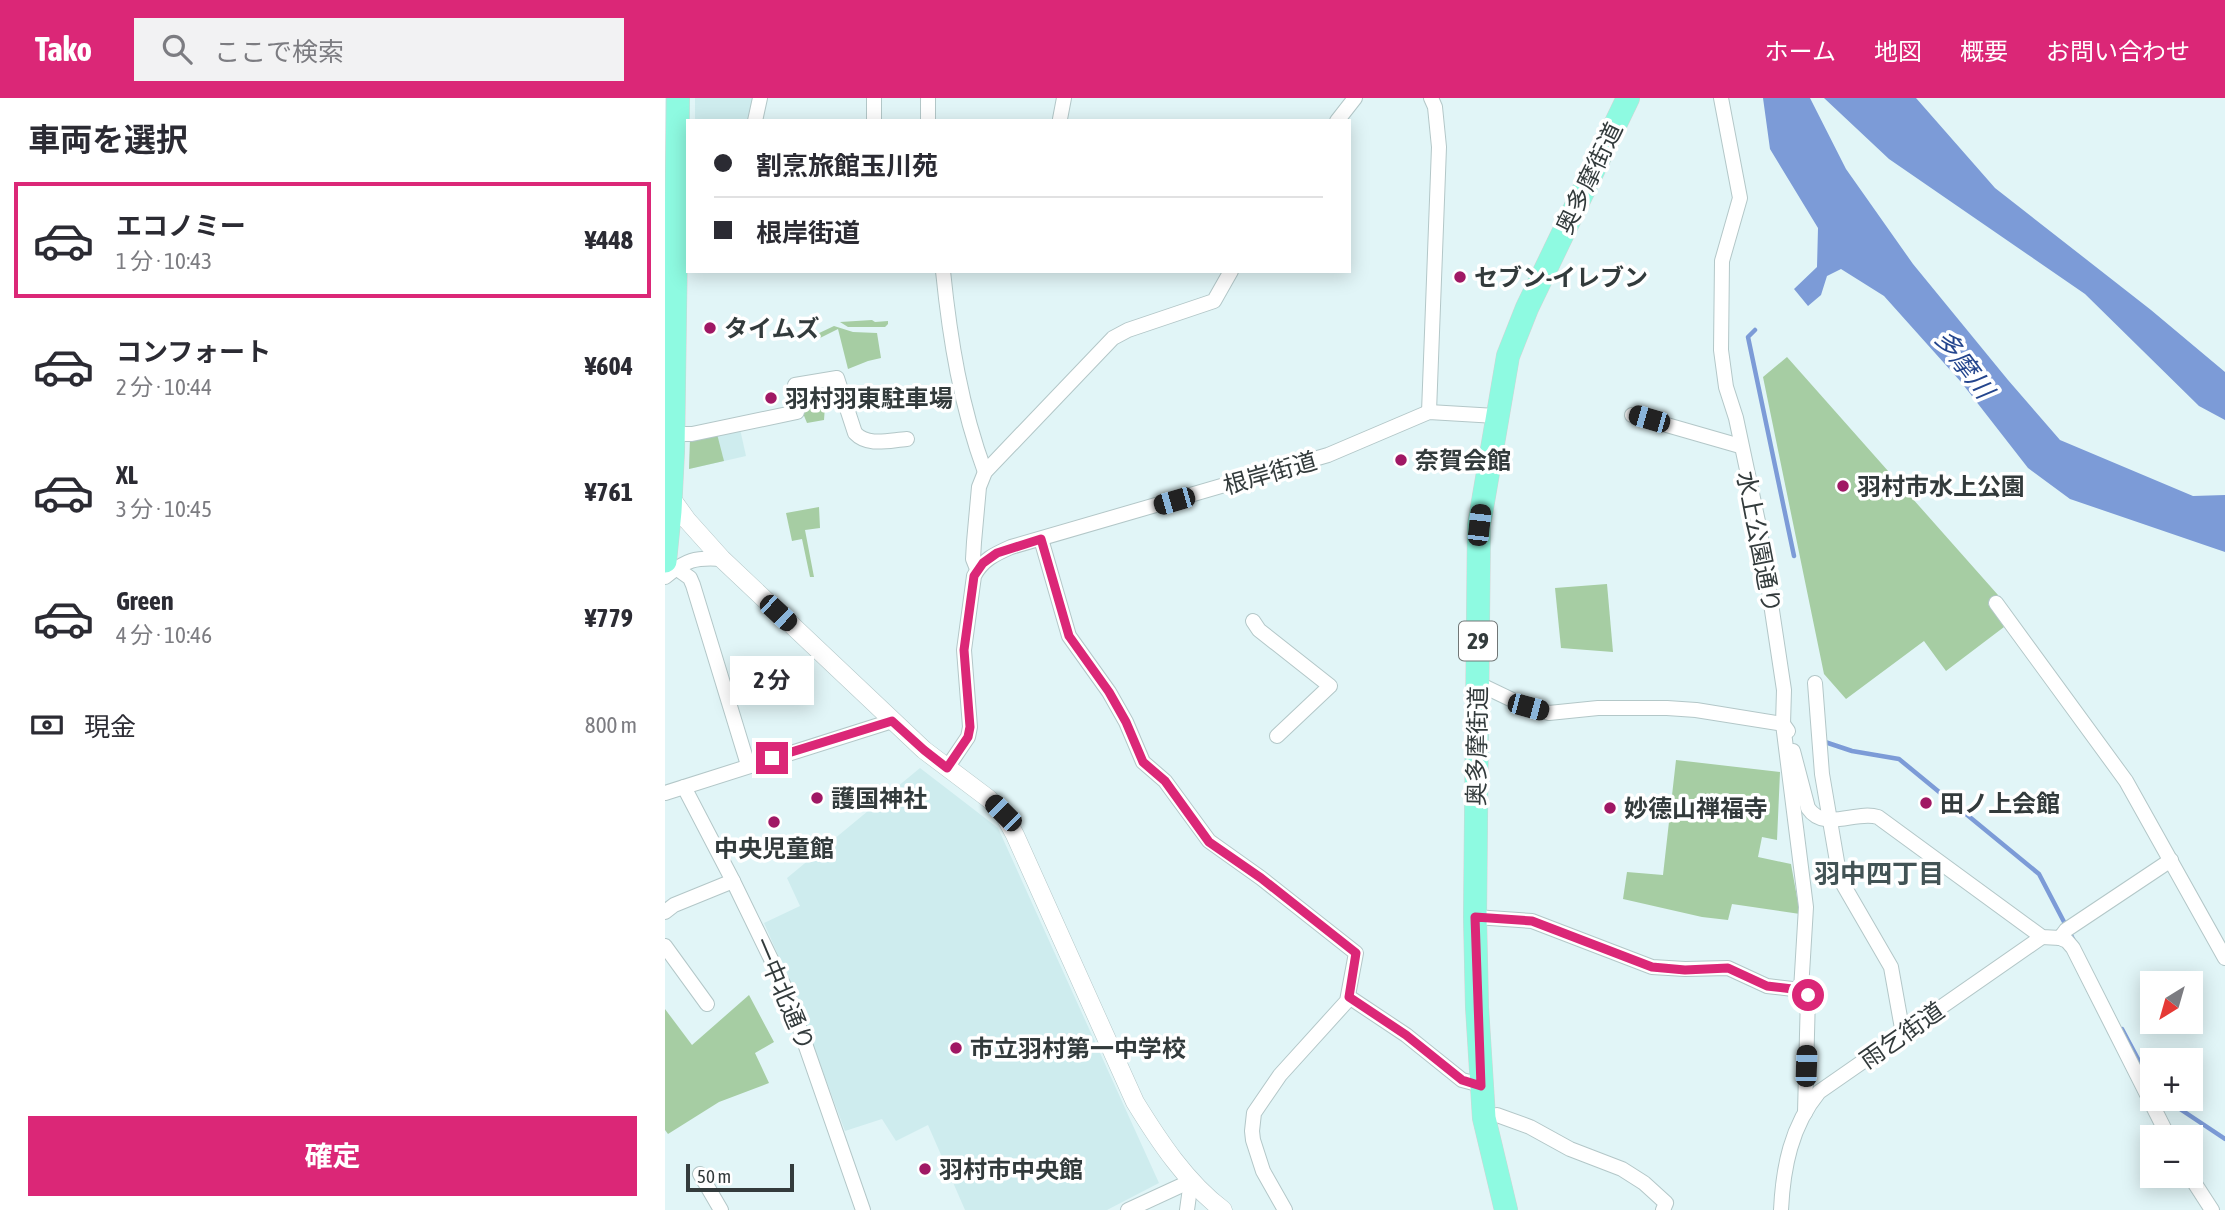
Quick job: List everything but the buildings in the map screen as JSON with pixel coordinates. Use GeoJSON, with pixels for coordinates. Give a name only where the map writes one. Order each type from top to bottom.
{"type":"FeatureCollection","features":[{"type":"Feature","properties":{"kind":"main road"},"geometry":{"type":"LineString","coordinates":[[669,569],[669,438],[682,180],[678,98]]}},
{"type":"Feature","properties":{"kind":"main road","name":"奥多摩街道"},"geometry":{"type":"LineString","coordinates":[[1506,1210],[1484,1118],[1481,1086],[1475,917],[1479,525],[1506,363],[1515,335],[1628,98]]}},
{"type":"Feature","properties":{"kind":"street"},"geometry":{"type":"LineString","coordinates":[[755,119],[759,98]]}},
{"type":"Feature","properties":{"kind":"street"},"geometry":{"type":"LineString","coordinates":[[873,119],[874,98]]}},
{"type":"Feature","properties":{"kind":"street"},"geometry":{"type":"LineString","coordinates":[[928,98],[928,119]]}},
{"type":"Feature","properties":{"kind":"street"},"geometry":{"type":"LineString","coordinates":[[1060,119],[1064,98]]}},
{"type":"Feature","properties":{"kind":"street"},"geometry":{"type":"LineString","coordinates":[[1339,119],[1355,98]]}},
{"type":"Feature","properties":{"kind":"street"},"geometry":{"type":"LineString","coordinates":[[1429,412],[1439,148],[1435,107],[1431,98]]}},
{"type":"Feature","properties":{"kind":"street","name":"水上公園通り"},"geometry":{"type":"LineString","coordinates":[[1721,98],[1740,198],[1722,261],[1721,350],[1726,387],[1736,418],[1764,559],[1784,690],[1783,724],[1806,908],[1801,990]]}},
{"type":"Feature","properties":{"kind":"street"},"geometry":{"type":"LineString","coordinates":[[943,273],[957,379],[985,472]]}},
{"type":"Feature","properties":{"kind":"street"},"geometry":{"type":"LineString","coordinates":[[947,768],[968,737],[970,727],[964,650],[977,569],[973,550],[979,486],[985,472],[1113,338],[1128,330],[1214,300],[1230,273]]}},
{"type":"Feature","properties":{"kind":"street"},"geometry":{"type":"LineString","coordinates":[[669,438],[797,412],[795,385],[837,378],[859,437],[868,441],[907,439]]}},
{"type":"Feature","properties":{"kind":"street","name":"根岸街道"},"geometry":{"type":"LineString","coordinates":[[977,569],[997,553],[1328,456],[1429,412],[1496,416]]}},
{"type":"Feature","properties":{"kind":"street"},"geometry":{"type":"LineString","coordinates":[[1632,415],[1740,446]]}},
{"type":"Feature","properties":{"kind":"street"},"geometry":{"type":"LineString","coordinates":[[668,493],[687,520],[722,559],[924,750],[989,799],[1003,813],[1135,1102],[1191,1181],[1223,1210]]}},
{"type":"Feature","properties":{"kind":"street"},"geometry":{"type":"LineString","coordinates":[[1041,539],[1069,636],[1109,692],[1126,722],[1143,762],[1165,781],[1209,842],[1261,878],[1356,953],[1349,997],[1280,1075],[1254,1113],[1253,1140],[1263,1171],[1285,1210]]}},
{"type":"Feature","properties":{"kind":"street"},"geometry":{"type":"LineString","coordinates":[[669,569],[699,558],[722,559]]}},
{"type":"Feature","properties":{"kind":"street"},"geometry":{"type":"LineString","coordinates":[[669,569],[690,578],[693,585],[748,765]]}},
{"type":"Feature","properties":{"kind":"street"},"geometry":{"type":"LineString","coordinates":[[1996,603],[2126,781],[2225,958]]}},
{"type":"Feature","properties":{"kind":"street"},"geometry":{"type":"LineString","coordinates":[[1253,621],[1259,630],[1330,686],[1277,736]]}},
{"type":"Feature","properties":{"kind":"street"},"geometry":{"type":"LineString","coordinates":[[1815,683],[1822,774],[1840,879],[1891,967],[1903,1034]]}},
{"type":"Feature","properties":{"kind":"street"},"geometry":{"type":"LineString","coordinates":[[1479,684],[1528,707],[1549,713],[1598,708],[1667,708],[1783,724],[1789,732],[1808,808],[1815,816],[1829,820],[1864,815],[1878,817],[2042,937],[2066,931],[2171,860]]}},
{"type":"Feature","properties":{"kind":"street"},"geometry":{"type":"LineString","coordinates":[[665,793],[892,721]]}},
{"type":"Feature","properties":{"kind":"street","name":"一中北通り"},"geometry":{"type":"LineString","coordinates":[[684,787],[787,992],[863,1210]]}},
{"type":"Feature","properties":{"kind":"street"},"geometry":{"type":"LineString","coordinates":[[665,912],[674,905],[733,881]]}},
{"type":"Feature","properties":{"kind":"street"},"geometry":{"type":"LineString","coordinates":[[1475,917],[1532,921],[1652,967],[1685,970],[1728,968],[1767,986],[1801,990],[1808,995],[1804,1114],[1786,1163],[1781,1210]]}},
{"type":"Feature","properties":{"kind":"street"},"geometry":{"type":"LineString","coordinates":[[2066,931],[2067,941],[2073,948],[2162,1125]]}},
{"type":"Feature","properties":{"kind":"street","name":"雨乞街道"},"geometry":{"type":"LineString","coordinates":[[1804,1114],[1819,1093],[2042,937]]}},
{"type":"Feature","properties":{"kind":"street"},"geometry":{"type":"LineString","coordinates":[[665,946],[707,1004]]}},
{"type":"Feature","properties":{"kind":"street"},"geometry":{"type":"LineString","coordinates":[[1349,997],[1406,1035],[1462,1080],[1481,1086]]}},
{"type":"Feature","properties":{"kind":"street"},"geometry":{"type":"LineString","coordinates":[[1484,1118],[1497,1115],[1530,1127],[1582,1154],[1622,1168],[1644,1183],[1665,1206]]}},
{"type":"Feature","properties":{"kind":"street"},"geometry":{"type":"LineString","coordinates":[[700,1174],[721,1210]]}},
{"type":"Feature","properties":{"kind":"street"},"geometry":{"type":"LineString","coordinates":[[1128,1210],[1191,1181]]}},
{"type":"Feature","properties":{"kind":"street"},"geometry":{"type":"LineString","coordinates":[[1187,1210],[1191,1181]]}},
{"type":"Feature","properties":{"kind":"street"},"geometry":{"type":"LineString","coordinates":[[2198,1188],[2212,1210]]}},
{"type":"Feature","properties":{"kind":"shaded area"},"geometry":{"type":"Polygon","coordinates":[[[695,98],[756,98],[751,119],[695,119],[695,98]]]}},
{"type":"Feature","properties":{"kind":"shaded area"},"geometry":{"type":"Polygon","coordinates":[[[740,429],[746,456],[689,469],[690,439],[740,429]]]}},
{"type":"Feature","properties":{"kind":"shaded area","name":"市立羽村第一中学校"},"geometry":{"type":"Polygon","coordinates":[[[920,768],[998,828],[1159,1183],[1107,1210],[965,1210],[928,1125],[896,1141],[882,1119],[845,1131],[788,978],[764,923],[800,906],[787,878],[920,768]]]}},
{"type":"Feature","properties":{"kind":"green space"},"geometry":{"type":"Polygon","coordinates":[[[888,321],[888,324],[885,327],[848,327],[840,322],[888,321]]]}},
{"type":"Feature","properties":{"kind":"green space"},"geometry":{"type":"Polygon","coordinates":[[[834,326],[853,332],[877,333],[881,358],[848,369],[838,329],[820,338],[815,335],[834,326]]]}},
{"type":"Feature","properties":{"kind":"green space","name":"羽村市水上公園"},"geometry":{"type":"Polygon","coordinates":[[[1787,357],[1998,595],[1988,604],[2004,627],[1946,671],[1924,641],[1846,699],[1824,674],[1763,377],[1787,357]]]}},
{"type":"Feature","properties":{"kind":"green space"},"geometry":{"type":"Polygon","coordinates":[[[832,383],[843,405],[825,406],[824,420],[807,423],[800,406],[801,387],[832,383]]]}},
{"type":"Feature","properties":{"kind":"green space"},"geometry":{"type":"Polygon","coordinates":[[[717,434],[724,461],[689,469],[690,439],[717,434]]]}},
{"type":"Feature","properties":{"kind":"green space"},"geometry":{"type":"Polygon","coordinates":[[[819,507],[820,528],[805,530],[814,577],[810,577],[802,539],[792,541],[786,513],[819,507]]]}},
{"type":"Feature","properties":{"kind":"green space"},"geometry":{"type":"Polygon","coordinates":[[[1607,584],[1613,652],[1561,648],[1555,588],[1607,584]]]}},
{"type":"Feature","properties":{"kind":"green space"},"geometry":{"type":"Polygon","coordinates":[[[1676,760],[1780,772],[1777,840],[1762,837],[1758,857],[1791,864],[1800,914],[1732,904],[1728,920],[1702,917],[1623,899],[1627,872],[1663,875],[1676,760]]]}},
{"type":"Feature","properties":{"kind":"green space"},"geometry":{"type":"Polygon","coordinates":[[[749,995],[774,1042],[755,1053],[769,1083],[719,1102],[668,1134],[665,1130],[665,1009],[692,1045],[749,995]]]}},
{"type":"Feature","properties":{"kind":"water","name":"多摩川"},"geometry":{"type":"Polygon","coordinates":[[[1763,98],[1810,98],[1846,169],[1913,264],[2060,440],[2193,496],[2225,495],[2225,552],[2070,499],[2028,468],[1961,382],[1884,296],[1841,269],[1827,276],[1821,295],[1808,306],[1794,289],[1817,267],[1818,228],[1770,149],[1763,98]]]}},
{"type":"Feature","properties":{"kind":"water"},"geometry":{"type":"Polygon","coordinates":[[[1824,98],[1916,98],[1995,188],[2151,310],[2225,372],[2225,420],[2199,406],[2085,294],[1889,159],[1824,98]]]}},
{"type":"Feature","properties":{"kind":"waterway"},"geometry":{"type":"LineString","coordinates":[[1755,330],[1748,337],[1794,556]]}},
{"type":"Feature","properties":{"kind":"waterway"},"geometry":{"type":"LineString","coordinates":[[1825,742],[1852,751],[1899,759],[2039,874],[2074,941]]}},
{"type":"Feature","properties":{"kind":"waterway"},"geometry":{"type":"LineString","coordinates":[[2122,1029],[2140,1063]]}},
{"type":"Feature","properties":{"kind":"waterway"},"geometry":{"type":"LineString","coordinates":[[2183,1111],[2225,1139]]}},
{"type":"Feature","properties":{"kind":"place","name":"セブン-イレブン"},"geometry":{"type":"Point","coordinates":[1460,277]}},
{"type":"Feature","properties":{"kind":"place","name":"タイムズ"},"geometry":{"type":"Point","coordinates":[710,328]}},
{"type":"Feature","properties":{"kind":"place","name":"羽村羽東駐車場"},"geometry":{"type":"Point","coordinates":[771,398]}},
{"type":"Feature","properties":{"kind":"place","name":"奈賀会館"},"geometry":{"type":"Point","coordinates":[1401,460]}},
{"type":"Feature","properties":{"kind":"place","name":"羽村市水上公園"},"geometry":{"type":"Point","coordinates":[1843,486]}},
{"type":"Feature","properties":{"kind":"place","name":"護国神社"},"geometry":{"type":"Point","coordinates":[817,798]}},
{"type":"Feature","properties":{"kind":"place","name":"田ノ上会館"},"geometry":{"type":"Point","coordinates":[1926,803]}},
{"type":"Feature","properties":{"kind":"place","name":"妙德山禅福寺"},"geometry":{"type":"Point","coordinates":[1610,808]}},
{"type":"Feature","properties":{"kind":"place","name":"中央児童館"},"geometry":{"type":"Point","coordinates":[774,822]}},
{"type":"Feature","properties":{"kind":"place","name":"市立羽村第一中学校"},"geometry":{"type":"Point","coordinates":[956,1048]}},
{"type":"Feature","properties":{"kind":"place","name":"羽村市中央館"},"geometry":{"type":"Point","coordinates":[925,1169]}},
{"type":"Feature","properties":{"kind":"district","name":"羽中四丁目"},"geometry":{"type":"Point","coordinates":[1879,874]}},
{"type":"Feature","properties":{"kind":"route"},"geometry":{"type":"LineString","coordinates":[[772,758],[892,721],[947,768],[968,737],[970,727],[964,650],[974,576],[983,563],[997,553],[1041,539],[1069,636],[1109,692],[1126,722],[1143,762],[1165,781],[1209,842],[1261,878],[1356,953],[1349,997],[1406,1035],[1462,1080],[1481,1086],[1475,917],[1532,921],[1640,964],[1685,970],[1728,968],[1767,986],[1801,990],[1808,995]]}}]}
